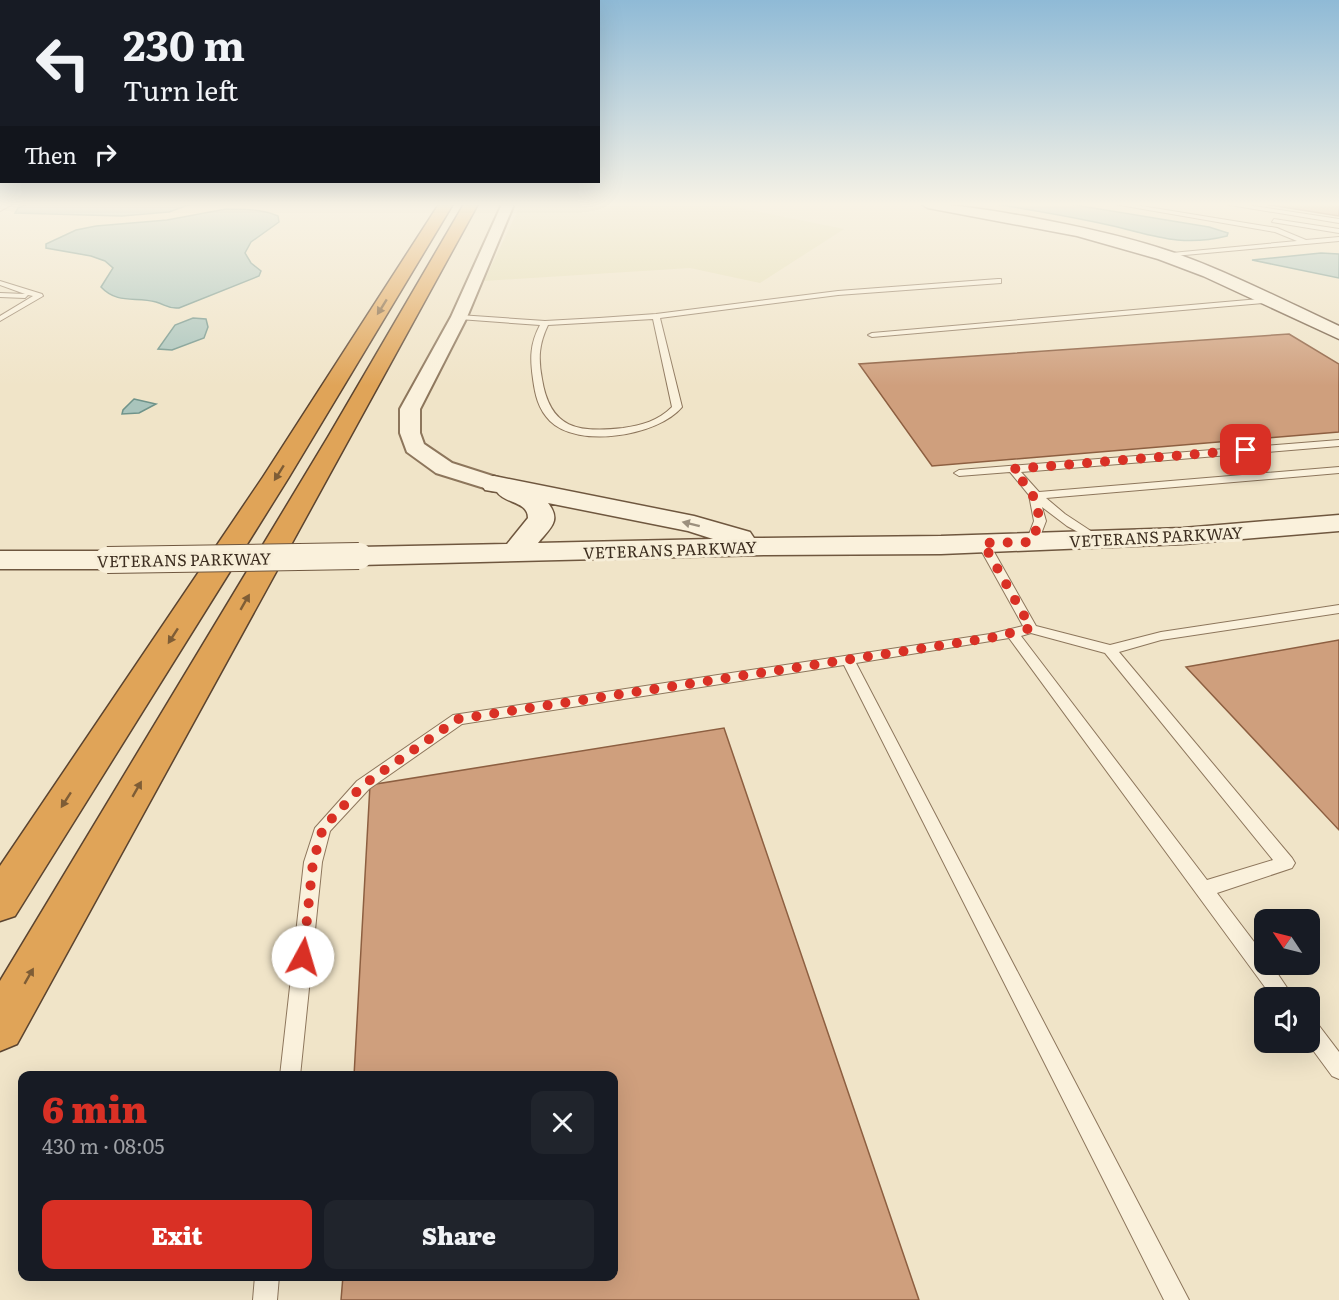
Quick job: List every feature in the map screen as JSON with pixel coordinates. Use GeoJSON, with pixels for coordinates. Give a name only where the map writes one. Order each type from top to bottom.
{"type":"FeatureCollection","features":[{"type":"Feature","properties":{"kind":"highway"},"geometry":{"type":"LineString","coordinates":[[0,902],[315,414],[408,265]]}},
{"type":"Feature","properties":{"kind":"highway"},"geometry":{"type":"LineString","coordinates":[[0,1027],[437,265]]}},
{"type":"Feature","properties":{"kind":"highway"},"geometry":{"type":"LineString","coordinates":[[354,413],[457,265]]}},
{"type":"Feature","properties":{"kind":"highway"},"geometry":{"type":"LineString","coordinates":[[315,414],[340,341],[352,321]]}},
{"type":"Feature","properties":{"kind":"main road"},"geometry":{"type":"LineString","coordinates":[[1186,265],[1270,300],[1339,333]]}},
{"type":"Feature","properties":{"kind":"main road"},"geometry":{"type":"LineString","coordinates":[[494,484],[694,524],[767,546]]}},
{"type":"Feature","properties":{"kind":"main road"},"geometry":{"type":"LineString","coordinates":[[494,484],[534,502],[543,513],[542,519],[514,553]]}},
{"type":"Feature","properties":{"kind":"main road","name":"VETERANS PARKWAY"},"geometry":{"type":"LineString","coordinates":[[0,560],[359,556],[1032,542],[1183,536],[1339,523]]}},
{"type":"Feature","properties":{"kind":"street"},"geometry":{"type":"LineString","coordinates":[[482,265],[459,317],[411,409],[410,433],[416,447],[444,468],[494,484]]}},
{"type":"Feature","properties":{"kind":"lane"},"geometry":{"type":"LineString","coordinates":[[459,317],[545,323],[656,316],[779,300],[998,281]]}},
{"type":"Feature","properties":{"kind":"lane"},"geometry":{"type":"LineString","coordinates":[[0,283],[39,296]]}},
{"type":"Feature","properties":{"kind":"lane"},"geometry":{"type":"LineString","coordinates":[[0,295],[39,296]]}},
{"type":"Feature","properties":{"kind":"lane"},"geometry":{"type":"LineString","coordinates":[[0,319],[39,296]]}},
{"type":"Feature","properties":{"kind":"lane"},"geometry":{"type":"LineString","coordinates":[[872,335],[1270,300]]}},
{"type":"Feature","properties":{"kind":"lane"},"geometry":{"type":"LineString","coordinates":[[545,323],[534,350],[538,395],[550,417],[564,427],[579,433],[598,434],[650,426],[666,420],[677,407],[656,316]]}},
{"type":"Feature","properties":{"kind":"lane"},"geometry":{"type":"LineString","coordinates":[[958,473],[1339,443]]}},
{"type":"Feature","properties":{"kind":"lane"},"geometry":{"type":"LineString","coordinates":[[1013,469],[1034,496],[1060,518],[1096,539]]}},
{"type":"Feature","properties":{"kind":"lane"},"geometry":{"type":"LineString","coordinates":[[1034,496],[1339,470]]}},
{"type":"Feature","properties":{"kind":"lane"},"geometry":{"type":"LineString","coordinates":[[1327,471],[1339,480]]}},
{"type":"Feature","properties":{"kind":"lane"},"geometry":{"type":"LineString","coordinates":[[1032,542],[1040,521],[1034,496]]}},
{"type":"Feature","properties":{"kind":"lane"},"geometry":{"type":"LineString","coordinates":[[983,543],[1031,628]]}},
{"type":"Feature","properties":{"kind":"lane"},"geometry":{"type":"LineString","coordinates":[[291,1071],[313,862],[323,828],[363,785],[458,719],[848,660],[1031,628],[1110,650],[1161,636],[1339,609]]}},
{"type":"Feature","properties":{"kind":"lane"},"geometry":{"type":"LineString","coordinates":[[1012,633],[1277,987]]}},
{"type":"Feature","properties":{"kind":"lane"},"geometry":{"type":"LineString","coordinates":[[1110,650],[1286,863],[1204,889]]}},
{"type":"Feature","properties":{"kind":"lane"},"geometry":{"type":"LineString","coordinates":[[848,660],[1177,1300]]}},
{"type":"Feature","properties":{"kind":"lane"},"geometry":{"type":"LineString","coordinates":[[1320,1043],[1339,1069]]}},
{"type":"Feature","properties":{"kind":"lane"},"geometry":{"type":"LineString","coordinates":[[265,1300],[267,1281]]}},
{"type":"Feature","properties":{"kind":"shaded area"},"geometry":{"type":"Polygon","coordinates":[[[492,265],[789,265],[760,283],[690,268],[484,281],[492,265]]]}},
{"type":"Feature","properties":{"kind":"water"},"geometry":{"type":"Polygon","coordinates":[[[109,265],[253,265],[261,271],[259,276],[179,308],[149,300],[121,298],[107,293],[101,287],[113,268],[109,265]]]}},
{"type":"Feature","properties":{"kind":"water"},"geometry":{"type":"Polygon","coordinates":[[[1275,265],[1339,265],[1339,278],[1275,265]]]}},
{"type":"Feature","properties":{"kind":"water"},"geometry":{"type":"Polygon","coordinates":[[[193,318],[206,319],[208,327],[204,338],[172,350],[158,349],[175,325],[193,318]]]}},
{"type":"Feature","properties":{"kind":"water"},"geometry":{"type":"Polygon","coordinates":[[[134,399],[156,404],[139,413],[122,414],[134,399]]]}},
{"type":"Feature","properties":{"kind":"building"},"geometry":{"type":"Polygon","coordinates":[[[1289,334],[1339,364],[1339,432],[932,466],[859,364],[1289,334]]]}},
{"type":"Feature","properties":{"kind":"building"},"geometry":{"type":"Polygon","coordinates":[[[1339,640],[1339,830],[1186,667],[1339,640]]]}},
{"type":"Feature","properties":{"kind":"building"},"geometry":{"type":"Polygon","coordinates":[[[724,728],[919,1300],[341,1300],[343,1281],[618,1281],[618,1071],[354,1071],[370,785],[724,728]]]}},
{"type":"Feature","properties":{"kind":"route"},"geometry":{"type":"LineString","coordinates":[[303,957],[313,862],[323,828],[363,785],[458,719],[990,638],[1031,628],[983,543],[1032,542],[1040,521],[1034,496],[1013,469],[1246,450]]}}]}
